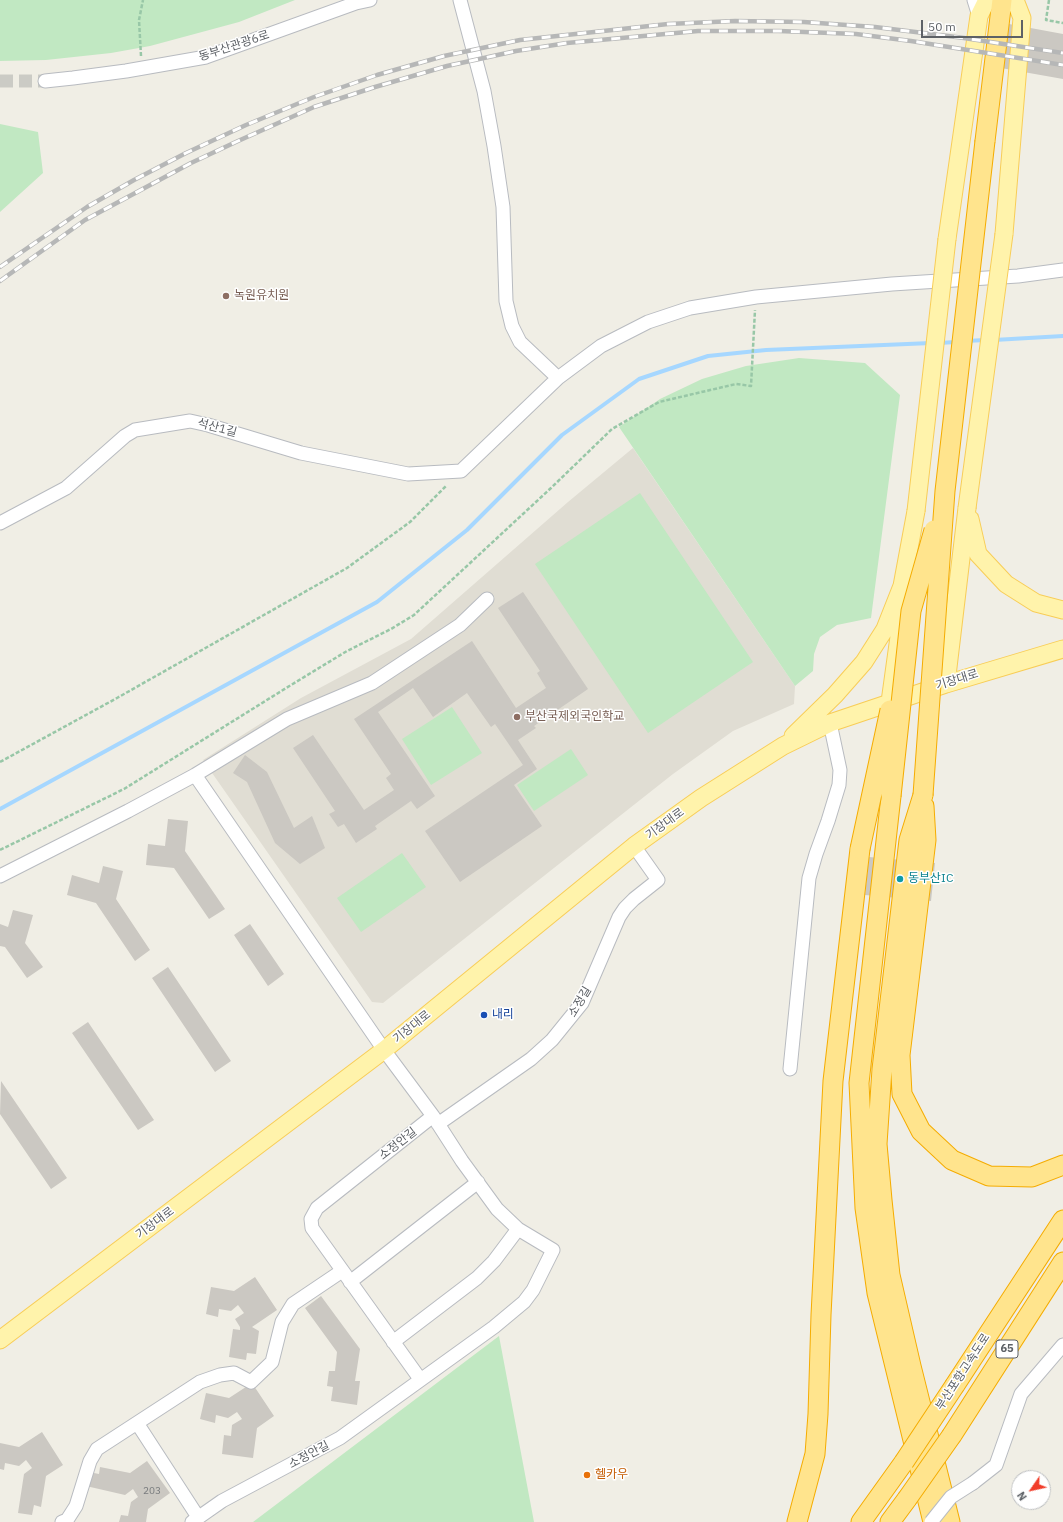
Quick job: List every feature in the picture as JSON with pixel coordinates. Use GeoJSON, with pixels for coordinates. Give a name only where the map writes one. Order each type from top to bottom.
{"type":"FeatureCollection","features":[{"type":"Feature","properties":{"kind":"highway"},"geometry":{"type":"LineString","coordinates":[[1002,0],[945,490],[923,795],[926,840],[900,1055],[902,1094],[921,1131],[952,1160],[989,1176],[1032,1177],[1063,1165]]}},
{"type":"Feature","properties":{"kind":"highway"},"geometry":{"type":"LineString","coordinates":[[797,1522],[815,1454],[833,1080],[860,849],[911,611],[945,490]]}},
{"type":"Feature","properties":{"kind":"highway"},"geometry":{"type":"LineString","coordinates":[[911,611],[859,1083],[865,1208],[877,1293],[932,1522]]}},
{"type":"Feature","properties":{"kind":"highway"},"geometry":{"type":"LineString","coordinates":[[923,795],[909,840],[882,1068],[877,1144],[890,1275],[950,1522]]}},
{"type":"Feature","properties":{"kind":"highway","name":"부산포항고속도로"},"geometry":{"type":"LineString","coordinates":[[861,1522],[904,1462],[1063,1220]]}},
{"type":"Feature","properties":{"kind":"highway","name":"부산포항고속도로"},"geometry":{"type":"LineString","coordinates":[[890,1522],[908,1500],[952,1435],[1063,1262]]}},
{"type":"Feature","properties":{"kind":"main road"},"geometry":{"type":"LineString","coordinates":[[890,702],[916,511],[947,239],[979,16],[986,0]]}},
{"type":"Feature","properties":{"kind":"main road"},"geometry":{"type":"LineString","coordinates":[[946,684],[967,508],[1004,234],[1022,18],[1015,0]]}},
{"type":"Feature","properties":{"kind":"main road"},"geometry":{"type":"LineString","coordinates":[[967,508],[978,554],[1006,584],[1036,603],[1063,610]]}},
{"type":"Feature","properties":{"kind":"main road"},"geometry":{"type":"LineString","coordinates":[[783,746],[835,695],[864,662],[885,629],[902,586],[916,511]]}},
{"type":"Feature","properties":{"kind":"main road","name":"기장대로"},"geometry":{"type":"LineString","coordinates":[[0,1340],[384,1050],[634,846],[701,798],[783,746],[830,723],[946,684],[1063,649]]}},
{"type":"Feature","properties":{"kind":"street","name":"동부산관광6로"},"geometry":{"type":"LineString","coordinates":[[45,81],[141,68],[206,57],[356,3],[370,0]]}},
{"type":"Feature","properties":{"kind":"street"},"geometry":{"type":"LineString","coordinates":[[460,0],[484,91],[494,146],[503,207],[506,301],[512,326],[520,342],[558,378]]}},
{"type":"Feature","properties":{"kind":"street"},"geometry":{"type":"LineString","coordinates":[[974,0],[979,16]]}},
{"type":"Feature","properties":{"kind":"street"},"geometry":{"type":"LineString","coordinates":[[461,471],[558,378],[601,346],[648,322],[690,308],[756,297],[892,284],[1018,276],[1063,270]]}},
{"type":"Feature","properties":{"kind":"street","name":"석산1길"},"geometry":{"type":"LineString","coordinates":[[0,523],[66,488],[125,436],[135,430],[190,421],[302,453],[408,474],[461,471]]}},
{"type":"Feature","properties":{"kind":"street"},"geometry":{"type":"LineString","coordinates":[[0,876],[195,775],[287,719],[372,683],[460,625],[487,599]]}},
{"type":"Feature","properties":{"kind":"street"},"geometry":{"type":"LineString","coordinates":[[790,1068],[809,878],[839,785],[840,770],[830,723]]}},
{"type":"Feature","properties":{"kind":"street","name":"소정안길"},"geometry":{"type":"LineString","coordinates":[[195,775],[384,1050],[436,1120],[497,1209],[518,1229],[553,1250],[533,1290],[524,1302],[510,1315],[340,1438],[222,1502],[195,1520]]}},
{"type":"Feature","properties":{"kind":"street","name":"소정길"},"geometry":{"type":"LineString","coordinates":[[436,1120],[531,1058],[552,1040],[582,1003],[619,917],[634,899],[658,880],[634,846]]}},
{"type":"Feature","properties":{"kind":"street","name":"소정안길"},"geometry":{"type":"LineString","coordinates":[[420,1379],[312,1228],[312,1219],[317,1208],[436,1120]]}},
{"type":"Feature","properties":{"kind":"street"},"geometry":{"type":"LineString","coordinates":[[62,1522],[67,1520],[76,1506],[90,1461],[97,1449],[200,1382],[220,1375],[234,1373],[251,1382],[272,1362],[282,1322],[293,1304],[346,1276],[478,1182]]}},
{"type":"Feature","properties":{"kind":"street"},"geometry":{"type":"LineString","coordinates":[[394,1342],[477,1278],[494,1261],[518,1229]]}},
{"type":"Feature","properties":{"kind":"street"},"geometry":{"type":"LineString","coordinates":[[932,1522],[951,1497],[973,1483],[996,1465],[1022,1394],[1063,1346]]}},
{"type":"Feature","properties":{"kind":"street"},"geometry":{"type":"LineString","coordinates":[[137,1423],[195,1520]]}},
{"type":"Feature","properties":{"kind":"path"},"geometry":{"type":"LineString","coordinates":[[141,68],[138,20],[143,0]]}},
{"type":"Feature","properties":{"kind":"path"},"geometry":{"type":"LineString","coordinates":[[1049,0],[1046,20],[1063,23]]}},
{"type":"Feature","properties":{"kind":"path"},"geometry":{"type":"LineString","coordinates":[[0,850],[124,789],[335,659],[414,615],[546,494],[612,430],[659,402],[736,384],[751,386],[756,297]]}},
{"type":"Feature","properties":{"kind":"path"},"geometry":{"type":"LineString","coordinates":[[0,762],[117,698],[347,568],[410,522],[461,471]]}},
{"type":"Feature","properties":{"kind":"shaded area","name":"부산국제외국인학교"},"geometry":{"type":"Polygon","coordinates":[[[633,448],[795,686],[794,704],[733,731],[673,774],[383,1003],[372,1002],[203,760],[301,698],[411,639],[568,502],[633,448]]]}},
{"type":"Feature","properties":{"kind":"green space"},"geometry":{"type":"Polygon","coordinates":[[[0,0],[295,0],[239,22],[150,46],[111,53],[46,60],[0,61],[0,0]]]}},
{"type":"Feature","properties":{"kind":"green space"},"geometry":{"type":"Polygon","coordinates":[[[0,124],[38,132],[43,173],[0,212],[0,124]]]}},
{"type":"Feature","properties":{"kind":"green space"},"geometry":{"type":"Polygon","coordinates":[[[799,358],[865,363],[900,395],[871,618],[837,625],[820,637],[814,654],[813,671],[795,686],[619,427],[660,399],[702,379],[746,366],[799,358]]]}},
{"type":"Feature","properties":{"kind":"green space"},"geometry":{"type":"Polygon","coordinates":[[[640,493],[753,662],[648,733],[535,564],[640,493]]]}},
{"type":"Feature","properties":{"kind":"green space"},"geometry":{"type":"Polygon","coordinates":[[[452,707],[482,753],[431,785],[402,739],[452,707]]]}},
{"type":"Feature","properties":{"kind":"green space"},"geometry":{"type":"Polygon","coordinates":[[[571,749],[588,775],[534,811],[517,785],[571,749]]]}},
{"type":"Feature","properties":{"kind":"green space"},"geometry":{"type":"Polygon","coordinates":[[[402,853],[426,887],[361,932],[337,898],[402,853]]]}},
{"type":"Feature","properties":{"kind":"green space"},"geometry":{"type":"Polygon","coordinates":[[[499,1336],[534,1522],[253,1522],[499,1336]]]}},
{"type":"Feature","properties":{"kind":"building"},"geometry":{"type":"Polygon","coordinates":[[[1009,24],[1063,34],[1063,79],[1001,68],[1009,24]]]}},
{"type":"Feature","properties":{"kind":"building"},"geometry":{"type":"Polygon","coordinates":[[[523,592],[588,689],[534,726],[536,728],[518,740],[537,769],[514,785],[542,826],[460,882],[425,831],[523,765],[495,724],[491,727],[467,693],[433,717],[413,688],[378,712],[435,796],[417,809],[411,801],[375,826],[377,829],[356,843],[344,824],[338,827],[329,814],[335,811],[293,748],[313,735],[364,810],[394,790],[386,778],[391,774],[354,719],[472,641],[516,708],[546,688],[537,673],[540,671],[498,608],[523,592]]]}},
{"type":"Feature","properties":{"kind":"building"},"geometry":{"type":"Polygon","coordinates":[[[245,755],[267,772],[294,828],[312,816],[325,848],[300,864],[275,843],[247,782],[233,773],[245,755]]]}},
{"type":"Feature","properties":{"kind":"building"},"geometry":{"type":"Polygon","coordinates":[[[168,819],[188,821],[185,851],[225,909],[209,919],[174,868],[146,865],[148,844],[165,846],[168,819]]]}},
{"type":"Feature","properties":{"kind":"building","name":"동부산IC"},"geometry":{"type":"Polygon","coordinates":[[[869,857],[935,863],[931,901],[865,895],[869,857]]]}},
{"type":"Feature","properties":{"kind":"building"},"geometry":{"type":"Polygon","coordinates":[[[103,866],[123,871],[116,899],[150,950],[135,961],[96,903],[67,895],[72,875],[99,883],[103,866]]]}},
{"type":"Feature","properties":{"kind":"building"},"geometry":{"type":"Polygon","coordinates":[[[13,910],[33,915],[25,943],[43,967],[27,978],[5,947],[0,946],[0,924],[8,927],[13,910]]]}},
{"type":"Feature","properties":{"kind":"building"},"geometry":{"type":"Polygon","coordinates":[[[250,924],[284,974],[268,986],[234,935],[250,924]]]}},
{"type":"Feature","properties":{"kind":"building"},"geometry":{"type":"Polygon","coordinates":[[[168,967],[231,1061],[215,1072],[152,978],[168,967]]]}},
{"type":"Feature","properties":{"kind":"building"},"geometry":{"type":"Polygon","coordinates":[[[88,1022],[154,1120],[138,1130],[72,1033],[88,1022]]]}},
{"type":"Feature","properties":{"kind":"building"},"geometry":{"type":"Polygon","coordinates":[[[1,1081],[67,1178],[51,1189],[0,1114],[1,1081]]]}},
{"type":"Feature","properties":{"kind":"building"},"geometry":{"type":"Polygon","coordinates":[[[255,1277],[277,1310],[252,1327],[259,1331],[256,1354],[247,1353],[246,1360],[229,1357],[233,1329],[240,1330],[240,1327],[235,1319],[244,1313],[238,1305],[231,1311],[219,1309],[218,1317],[206,1314],[211,1287],[234,1291],[255,1277]]]}},
{"type":"Feature","properties":{"kind":"building"},"geometry":{"type":"Polygon","coordinates":[[[321,1296],[360,1349],[355,1381],[360,1381],[357,1405],[331,1401],[333,1387],[327,1386],[329,1371],[335,1371],[337,1352],[305,1308],[321,1296]]]}},
{"type":"Feature","properties":{"kind":"building"},"geometry":{"type":"Polygon","coordinates":[[[252,1383],[274,1416],[257,1428],[253,1458],[222,1454],[224,1435],[231,1436],[232,1425],[242,1419],[237,1412],[228,1418],[216,1415],[215,1423],[200,1419],[206,1393],[229,1398],[252,1383]]]}},
{"type":"Feature","properties":{"kind":"building"},"geometry":{"type":"Polygon","coordinates":[[[42,1432],[63,1465],[46,1476],[41,1507],[34,1505],[32,1515],[18,1513],[24,1474],[32,1468],[26,1460],[19,1466],[5,1463],[4,1470],[0,1469],[0,1443],[19,1447],[42,1432]]]}},
{"type":"Feature","properties":{"kind":"building"},"geometry":{"type":"Polygon","coordinates":[[[147,1461],[170,1493],[148,1509],[146,1522],[119,1522],[121,1515],[128,1516],[131,1502],[138,1497],[133,1489],[125,1495],[86,1486],[89,1472],[99,1474],[100,1467],[130,1473],[147,1461]]]}},
{"type":"Feature","properties":{"kind":"waterway"},"geometry":{"type":"LineString","coordinates":[[994,340],[1063,336]]}},
{"type":"Feature","properties":{"kind":"waterway"},"geometry":{"type":"LineString","coordinates":[[966,341],[985,340]]}},
{"type":"Feature","properties":{"kind":"waterway"},"geometry":{"type":"LineString","coordinates":[[938,343],[957,342]]}},
{"type":"Feature","properties":{"kind":"waterway"},"geometry":{"type":"LineString","coordinates":[[0,809],[377,602],[467,530],[562,435],[639,379],[708,356],[766,350],[931,343]]}},
{"type":"Feature","properties":{"kind":"tunnel"},"geometry":{"type":"LineString","coordinates":[[0,81],[45,81]]}},
{"type":"Feature","properties":{"kind":"railway"},"geometry":{"type":"LineString","coordinates":[[0,267],[87,207],[186,153],[246,125],[314,97],[377,75],[444,56],[520,40],[668,24],[735,21],[804,22],[875,27],[964,38],[1063,53]]}},
{"type":"Feature","properties":{"kind":"railway"},"geometry":{"type":"LineString","coordinates":[[0,281],[85,220],[191,163],[314,107],[447,66],[516,51],[567,43],[698,31],[779,31],[856,34],[911,41],[1063,65]]}},
{"type":"Feature","properties":{"kind":"place","name":"녹원유치원"},"geometry":{"type":"Point","coordinates":[226,296]}},
{"type":"Feature","properties":{"kind":"place","name":"부산국제외국인학교"},"geometry":{"type":"Point","coordinates":[517,717]}},
{"type":"Feature","properties":{"kind":"place","name":"동부산IC"},"geometry":{"type":"Point","coordinates":[900,879]}},
{"type":"Feature","properties":{"kind":"place","name":"내리"},"geometry":{"type":"Point","coordinates":[484,1015]}},
{"type":"Feature","properties":{"kind":"place","name":"헬카우"},"geometry":{"type":"Point","coordinates":[587,1475]}}]}
